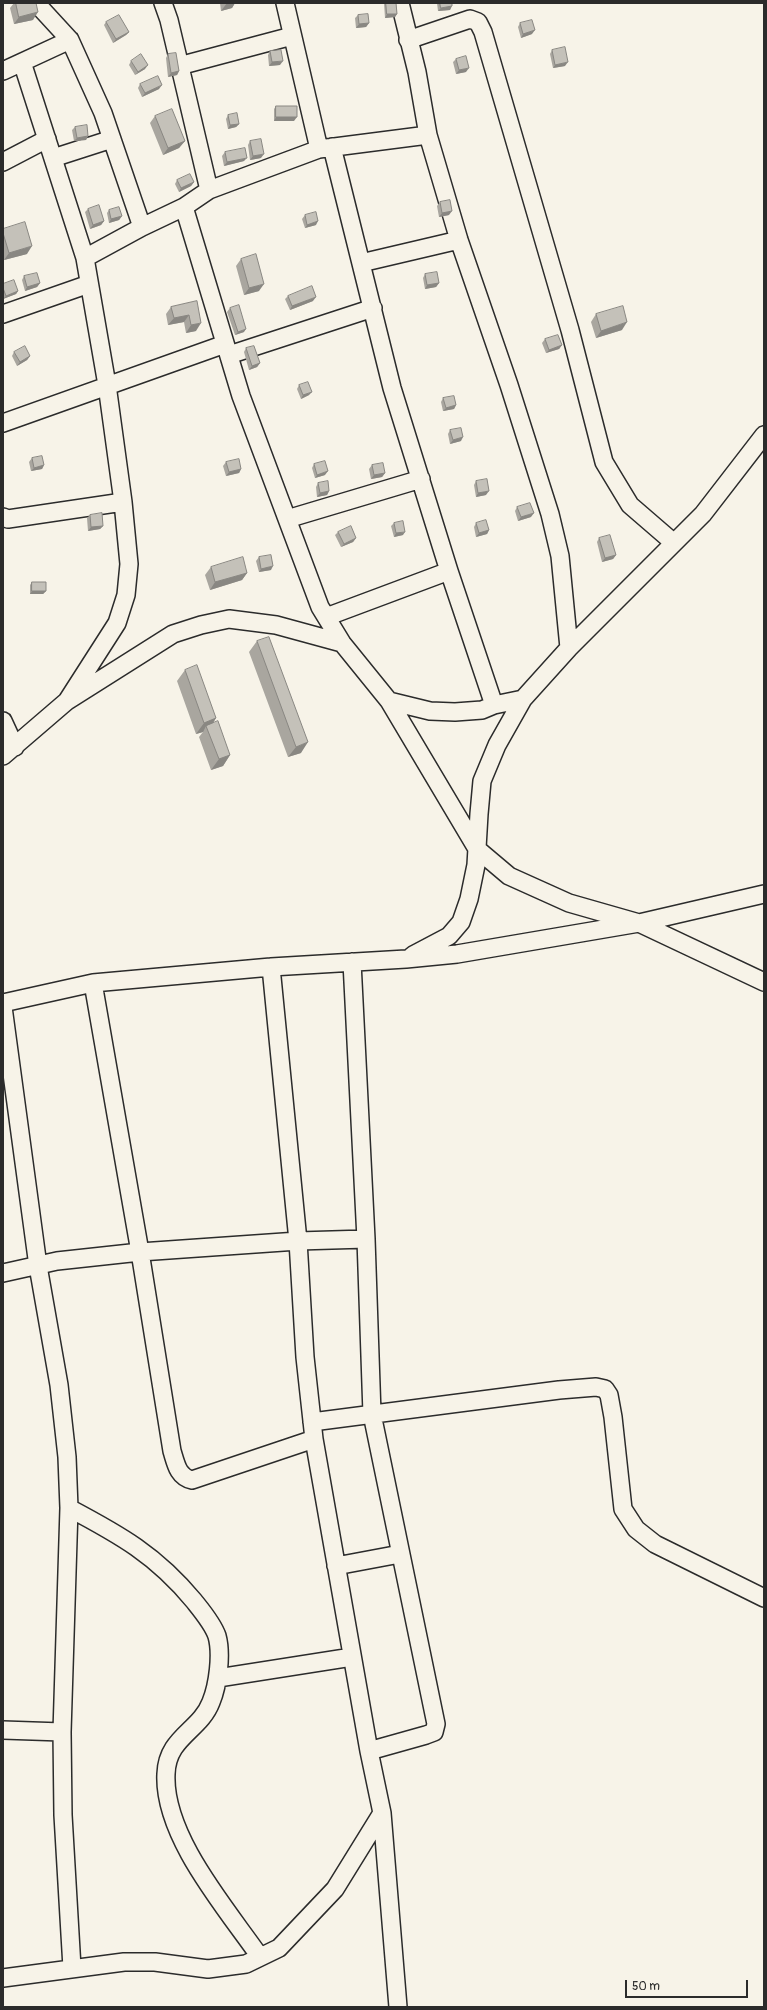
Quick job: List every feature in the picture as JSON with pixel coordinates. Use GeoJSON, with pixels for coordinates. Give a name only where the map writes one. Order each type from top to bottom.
{"type":"FeatureCollection","features":[{"type":"Feature","properties":{"kind":"street"},"geometry":{"type":"LineString","coordinates":[[36,3],[70,40],[103,113],[142,227]]}},
{"type":"Feature","properties":{"kind":"street"},"geometry":{"type":"LineString","coordinates":[[163,3],[169,20],[209,190]]}},
{"type":"Feature","properties":{"kind":"street"},"geometry":{"type":"LineString","coordinates":[[285,3],[292,36],[361,263],[392,388],[449,571],[494,705]]}},
{"type":"Feature","properties":{"kind":"street"},"geometry":{"type":"LineString","coordinates":[[400,3],[417,72],[428,135],[459,240],[510,385],[550,514],[560,556],[569,648]]}},
{"type":"Feature","properties":{"kind":"street"},"geometry":{"type":"LineString","coordinates":[[408,40],[470,19],[478,22],[483,32],[570,330],[604,462],[630,505],[674,543]]}},
{"type":"Feature","properties":{"kind":"street"},"geometry":{"type":"LineString","coordinates":[[179,66],[292,36]]}},
{"type":"Feature","properties":{"kind":"street"},"geometry":{"type":"LineString","coordinates":[[3,71],[70,40]]}},
{"type":"Feature","properties":{"kind":"street"},"geometry":{"type":"LineString","coordinates":[[22,62],[85,258],[107,386],[123,502],[129,564],[126,595],[117,623],[67,701]]}},
{"type":"Feature","properties":{"kind":"street"},"geometry":{"type":"LineString","coordinates":[[85,258],[142,227],[184,207],[209,190],[325,148],[428,135]]}},
{"type":"Feature","properties":{"kind":"street"},"geometry":{"type":"LineString","coordinates":[[3,162],[47,139]]}},
{"type":"Feature","properties":{"kind":"street"},"geometry":{"type":"LineString","coordinates":[[53,158],[112,139]]}},
{"type":"Feature","properties":{"kind":"street"},"geometry":{"type":"LineString","coordinates":[[184,207],[241,396],[320,607],[342,643],[389,701],[477,849],[509,876],[569,903],[639,923],[764,982]]}},
{"type":"Feature","properties":{"kind":"street"},"geometry":{"type":"LineString","coordinates":[[361,263],[459,240]]}},
{"type":"Feature","properties":{"kind":"street"},"geometry":{"type":"LineString","coordinates":[[3,314],[89,284]]}},
{"type":"Feature","properties":{"kind":"street"},"geometry":{"type":"LineString","coordinates":[[3,423],[107,386],[373,308]]}},
{"type":"Feature","properties":{"kind":"street"},"geometry":{"type":"LineString","coordinates":[[406,959],[449,936],[461,922],[472,886],[476,865],[482,781],[497,745],[523,699],[569,648],[703,514],[764,435]]}},
{"type":"Feature","properties":{"kind":"street"},"geometry":{"type":"LineString","coordinates":[[287,519],[420,479]]}},
{"type":"Feature","properties":{"kind":"street"},"geometry":{"type":"LineString","coordinates":[[3,518],[8,519],[123,502]]}},
{"type":"Feature","properties":{"kind":"street"},"geometry":{"type":"LineString","coordinates":[[326,617],[449,571]]}},
{"type":"Feature","properties":{"kind":"street"},"geometry":{"type":"LineString","coordinates":[[3,721],[9,751],[67,701],[173,634],[201,625],[229,620],[269,624],[342,643]]}},
{"type":"Feature","properties":{"kind":"street"},"geometry":{"type":"LineString","coordinates":[[389,701],[430,711],[455,712],[482,710],[494,705],[523,699]]}},
{"type":"Feature","properties":{"kind":"street"},"geometry":{"type":"LineString","coordinates":[[3,1003],[93,983],[271,967],[406,959],[457,954],[639,923],[764,894]]}},
{"type":"Feature","properties":{"kind":"street"},"geometry":{"type":"LineString","coordinates":[[352,962],[366,1239],[372,1414],[436,1724],[434,1732],[368,1751]]}},
{"type":"Feature","properties":{"kind":"street"},"geometry":{"type":"LineString","coordinates":[[271,967],[298,1241],[305,1357],[314,1439],[368,1751],[382,1814],[398,2007]]}},
{"type":"Feature","properties":{"kind":"street"},"geometry":{"type":"LineString","coordinates":[[93,983],[140,1252],[172,1451],[180,1474],[186,1479],[192,1480],[314,1439]]}},
{"type":"Feature","properties":{"kind":"street"},"geometry":{"type":"LineString","coordinates":[[3,1007],[38,1266],[59,1385],[67,1457],[69,1508],[62,1732],[63,1815],[72,1968]]}},
{"type":"Feature","properties":{"kind":"street"},"geometry":{"type":"LineString","coordinates":[[3,1273],[57,1261],[140,1252],[298,1241],[366,1239]]}},
{"type":"Feature","properties":{"kind":"street"},"geometry":{"type":"LineString","coordinates":[[312,1422],[559,1390],[596,1387],[605,1389],[609,1395],[613,1417],[623,1510],[636,1529],[655,1544],[764,1598]]}},
{"type":"Feature","properties":{"kind":"street"},"geometry":{"type":"LineString","coordinates":[[69,1508],[110,1529],[145,1552],[178,1582],[204,1613],[217,1636],[218,1678],[211,1703],[196,1723],[172,1749],[166,1774],[171,1816],[193,1861],[260,1957]]}},
{"type":"Feature","properties":{"kind":"street"},"geometry":{"type":"LineString","coordinates":[[336,1566],[400,1554]]}},
{"type":"Feature","properties":{"kind":"street"},"geometry":{"type":"LineString","coordinates":[[218,1678],[352,1657]]}},
{"type":"Feature","properties":{"kind":"street"},"geometry":{"type":"LineString","coordinates":[[3,1730],[62,1732]]}},
{"type":"Feature","properties":{"kind":"street"},"geometry":{"type":"LineString","coordinates":[[3,1978],[124,1962],[155,1962],[208,1969],[246,1964],[279,1948],[335,1889],[382,1814]]}},
{"type":"Feature","properties":{"kind":"building"},"geometry":{"type":"Polygon","coordinates":[[[16,3],[36,3],[38,12],[19,17],[16,3]]]}},
{"type":"Feature","properties":{"kind":"building"},"geometry":{"type":"Polygon","coordinates":[[[386,3],[396,3],[397,14],[387,14],[386,3]]]}},
{"type":"Feature","properties":{"kind":"building"},"geometry":{"type":"Polygon","coordinates":[[[440,3],[452,3],[452,6],[441,8],[440,3]]]}},
{"type":"Feature","properties":{"kind":"building"},"geometry":{"type":"Polygon","coordinates":[[[368,14],[369,23],[359,24],[358,15],[368,14]]]}},
{"type":"Feature","properties":{"kind":"building"},"geometry":{"type":"Polygon","coordinates":[[[119,15],[129,32],[116,39],[106,22],[119,15]]]}},
{"type":"Feature","properties":{"kind":"building"},"geometry":{"type":"Polygon","coordinates":[[[532,20],[535,30],[523,34],[520,23],[532,20]]]}},
{"type":"Feature","properties":{"kind":"building"},"geometry":{"type":"Polygon","coordinates":[[[565,47],[568,62],[555,65],[552,50],[565,47]]]}},
{"type":"Feature","properties":{"kind":"building"},"geometry":{"type":"Polygon","coordinates":[[[281,50],[283,61],[272,62],[270,51],[281,50]]]}},
{"type":"Feature","properties":{"kind":"building"},"geometry":{"type":"Polygon","coordinates":[[[176,53],[179,71],[171,73],[168,54],[176,53]]]}},
{"type":"Feature","properties":{"kind":"building"},"geometry":{"type":"Polygon","coordinates":[[[141,54],[148,65],[138,72],[131,61],[141,54]]]}},
{"type":"Feature","properties":{"kind":"building"},"geometry":{"type":"Polygon","coordinates":[[[466,56],[469,68],[459,70],[456,59],[466,56]]]}},
{"type":"Feature","properties":{"kind":"building"},"geometry":{"type":"Polygon","coordinates":[[[158,76],[162,85],[145,93],[140,84],[158,76]]]}},
{"type":"Feature","properties":{"kind":"building"},"geometry":{"type":"Polygon","coordinates":[[[276,106],[297,106],[297,117],[276,117],[276,106]]]}},
{"type":"Feature","properties":{"kind":"building"},"geometry":{"type":"Polygon","coordinates":[[[172,109],[185,141],[168,148],[155,116],[172,109]]]}},
{"type":"Feature","properties":{"kind":"building"},"geometry":{"type":"Polygon","coordinates":[[[237,113],[239,124],[230,125],[228,115],[237,113]]]}},
{"type":"Feature","properties":{"kind":"building"},"geometry":{"type":"Polygon","coordinates":[[[87,125],[88,136],[77,138],[75,127],[87,125]]]}},
{"type":"Feature","properties":{"kind":"building"},"geometry":{"type":"Polygon","coordinates":[[[261,139],[264,154],[253,156],[250,141],[261,139]]]}},
{"type":"Feature","properties":{"kind":"building"},"geometry":{"type":"Polygon","coordinates":[[[245,148],[247,158],[227,162],[225,152],[245,148]]]}},
{"type":"Feature","properties":{"kind":"building"},"geometry":{"type":"Polygon","coordinates":[[[190,174],[194,182],[181,188],[177,180],[190,174]]]}},
{"type":"Feature","properties":{"kind":"building"},"geometry":{"type":"Polygon","coordinates":[[[450,200],[452,211],[442,213],[440,202],[450,200]]]}},
{"type":"Feature","properties":{"kind":"building"},"geometry":{"type":"Polygon","coordinates":[[[99,205],[104,221],[93,225],[88,209],[99,205]]]}},
{"type":"Feature","properties":{"kind":"building"},"geometry":{"type":"Polygon","coordinates":[[[119,207],[122,216],[111,219],[109,210],[119,207]]]}},
{"type":"Feature","properties":{"kind":"building"},"geometry":{"type":"Polygon","coordinates":[[[316,212],[318,221],[307,225],[305,215],[316,212]]]}},
{"type":"Feature","properties":{"kind":"building"},"geometry":{"type":"Polygon","coordinates":[[[25,222],[32,246],[9,253],[3,229],[25,222]]]}},
{"type":"Feature","properties":{"kind":"building"},"geometry":{"type":"Polygon","coordinates":[[[256,254],[264,284],[249,288],[241,259],[256,254]]]}},
{"type":"Feature","properties":{"kind":"building"},"geometry":{"type":"Polygon","coordinates":[[[437,272],[439,283],[427,285],[425,274],[437,272]]]}},
{"type":"Feature","properties":{"kind":"building"},"geometry":{"type":"Polygon","coordinates":[[[37,273],[40,283],[27,287],[24,276],[37,273]]]}},
{"type":"Feature","properties":{"kind":"building"},"geometry":{"type":"Polygon","coordinates":[[[14,280],[18,291],[6,296],[3,284],[14,280]]]}},
{"type":"Feature","properties":{"kind":"building"},"geometry":{"type":"Polygon","coordinates":[[[312,286],[316,297],[292,306],[288,296],[312,286]]]}},
{"type":"Feature","properties":{"kind":"building"},"geometry":{"type":"Polygon","coordinates":[[[197,301],[201,323],[191,325],[189,315],[174,318],[171,307],[197,301]]]}},
{"type":"Feature","properties":{"kind":"building"},"geometry":{"type":"Polygon","coordinates":[[[239,305],[246,329],[238,332],[230,308],[239,305]]]}},
{"type":"Feature","properties":{"kind":"building"},"geometry":{"type":"Polygon","coordinates":[[[623,306],[627,322],[601,331],[596,314],[623,306]]]}},
{"type":"Feature","properties":{"kind":"building"},"geometry":{"type":"Polygon","coordinates":[[[558,335],[562,345],[549,350],[545,339],[558,335]]]}},
{"type":"Feature","properties":{"kind":"building"},"geometry":{"type":"Polygon","coordinates":[[[25,346],[30,356],[20,362],[14,352],[25,346]]]}},
{"type":"Feature","properties":{"kind":"building"},"geometry":{"type":"Polygon","coordinates":[[[254,346],[260,363],[252,366],[246,348],[254,346]]]}},
{"type":"Feature","properties":{"kind":"building"},"geometry":{"type":"Polygon","coordinates":[[[308,382],[312,392],[303,395],[299,385],[308,382]]]}},
{"type":"Feature","properties":{"kind":"building"},"geometry":{"type":"Polygon","coordinates":[[[454,396],[456,405],[446,408],[443,398],[454,396]]]}},
{"type":"Feature","properties":{"kind":"building"},"geometry":{"type":"Polygon","coordinates":[[[461,428],[463,437],[453,440],[450,430],[461,428]]]}},
{"type":"Feature","properties":{"kind":"building"},"geometry":{"type":"Polygon","coordinates":[[[42,456],[44,465],[34,468],[32,458],[42,456]]]}},
{"type":"Feature","properties":{"kind":"building"},"geometry":{"type":"Polygon","coordinates":[[[239,459],[241,469],[229,472],[226,462],[239,459]]]}},
{"type":"Feature","properties":{"kind":"building"},"geometry":{"type":"Polygon","coordinates":[[[325,461],[328,471],[317,475],[314,464],[325,461]]]}},
{"type":"Feature","properties":{"kind":"building"},"geometry":{"type":"Polygon","coordinates":[[[383,463],[385,473],[374,475],[372,465],[383,463]]]}},
{"type":"Feature","properties":{"kind":"building"},"geometry":{"type":"Polygon","coordinates":[[[487,479],[489,491],[478,493],[476,481],[487,479]]]}},
{"type":"Feature","properties":{"kind":"building"},"geometry":{"type":"Polygon","coordinates":[[[328,481],[329,491],[320,493],[318,483],[328,481]]]}},
{"type":"Feature","properties":{"kind":"building"},"geometry":{"type":"Polygon","coordinates":[[[530,503],[534,513],[521,517],[517,507],[530,503]]]}},
{"type":"Feature","properties":{"kind":"building"},"geometry":{"type":"Polygon","coordinates":[[[102,513],[103,526],[91,527],[90,515],[102,513]]]}},
{"type":"Feature","properties":{"kind":"building"},"geometry":{"type":"Polygon","coordinates":[[[486,520],[489,530],[479,533],[476,523],[486,520]]]}},
{"type":"Feature","properties":{"kind":"building"},"geometry":{"type":"Polygon","coordinates":[[[403,521],[405,532],[396,533],[394,523],[403,521]]]}},
{"type":"Feature","properties":{"kind":"building"},"geometry":{"type":"Polygon","coordinates":[[[351,526],[356,538],[344,544],[338,532],[351,526]]]}},
{"type":"Feature","properties":{"kind":"building"},"geometry":{"type":"Polygon","coordinates":[[[610,535],[616,555],[605,558],[599,538],[610,535]]]}},
{"type":"Feature","properties":{"kind":"building"},"geometry":{"type":"Polygon","coordinates":[[[271,555],[273,566],[261,569],[259,557],[271,555]]]}},
{"type":"Feature","properties":{"kind":"building"},"geometry":{"type":"Polygon","coordinates":[[[243,557],[247,573],[215,582],[211,567],[243,557]]]}},
{"type":"Feature","properties":{"kind":"building"},"geometry":{"type":"Polygon","coordinates":[[[32,582],[46,582],[46,591],[32,591],[32,582]]]}},
{"type":"Feature","properties":{"kind":"building"},"geometry":{"type":"Polygon","coordinates":[[[269,637],[308,742],[296,747],[257,641],[269,637]]]}},
{"type":"Feature","properties":{"kind":"building"},"geometry":{"type":"Polygon","coordinates":[[[197,665],[216,718],[204,723],[185,670],[197,665]]]}},
{"type":"Feature","properties":{"kind":"building"},"geometry":{"type":"Polygon","coordinates":[[[218,721],[230,755],[219,759],[206,726],[218,721]]]}}]}
